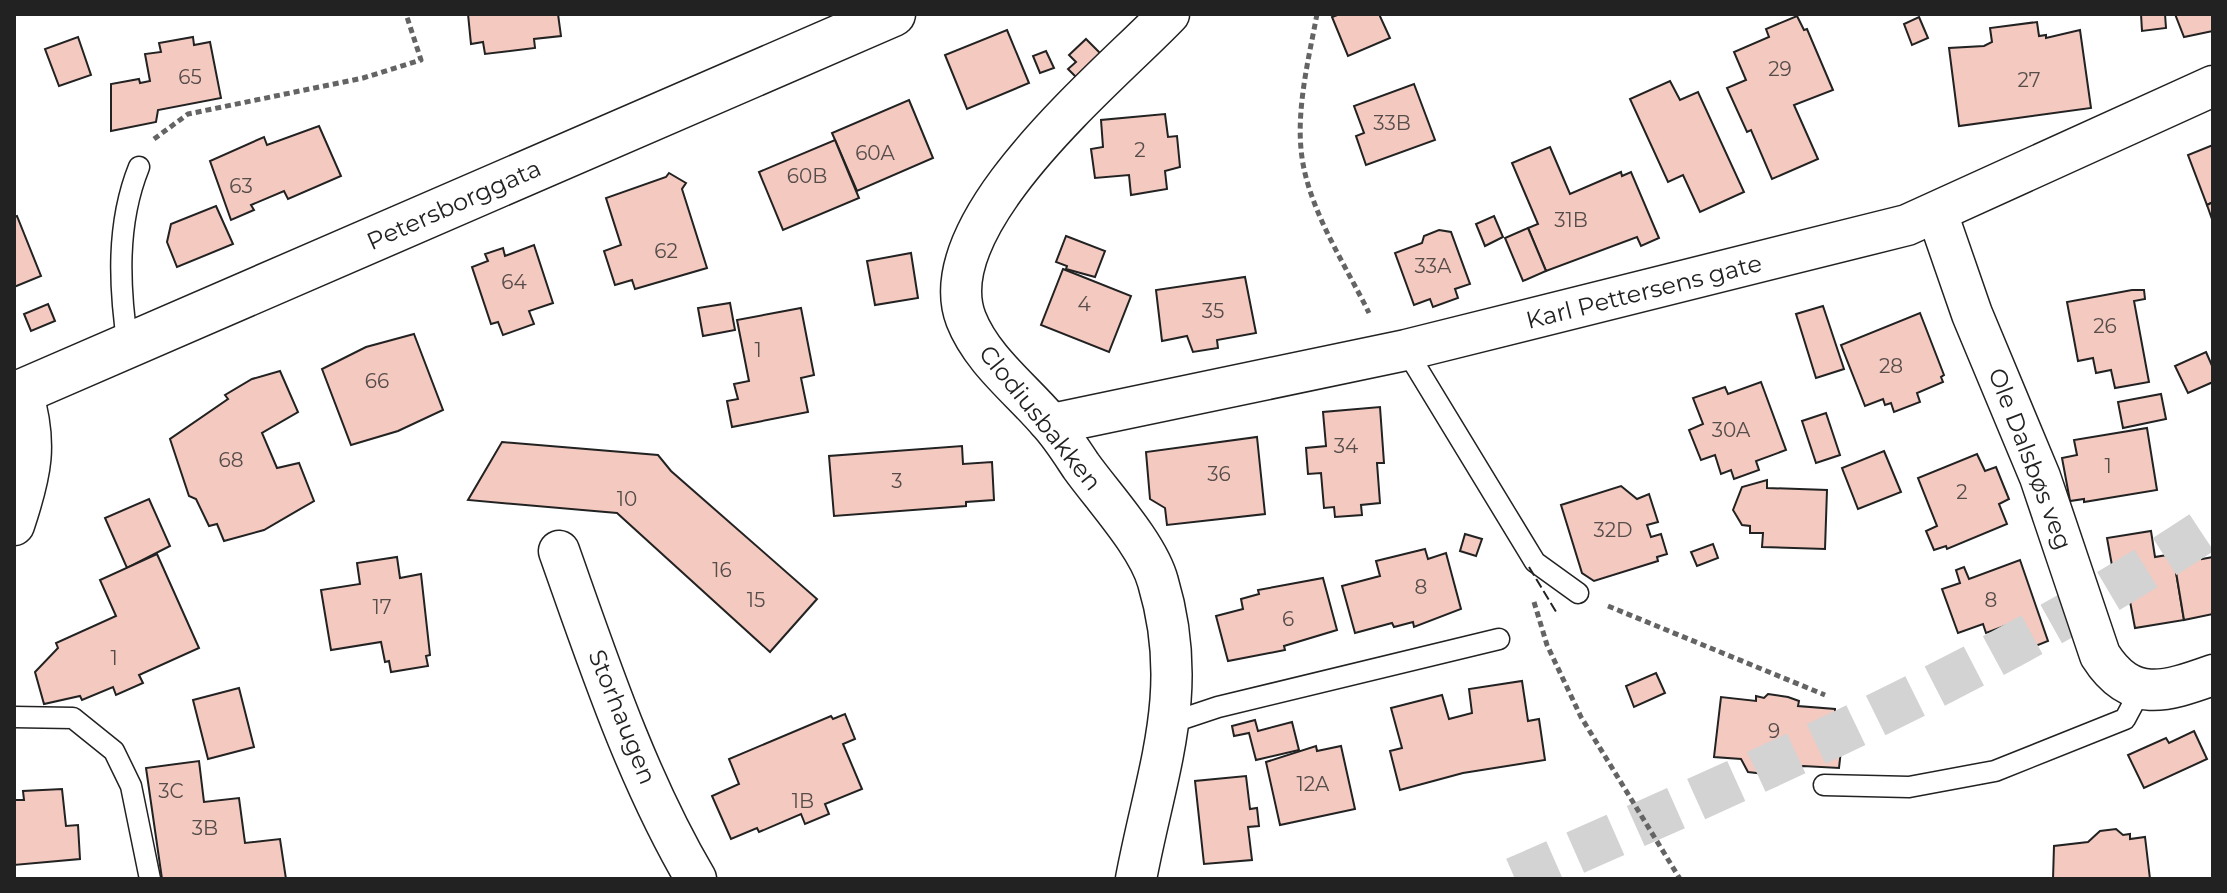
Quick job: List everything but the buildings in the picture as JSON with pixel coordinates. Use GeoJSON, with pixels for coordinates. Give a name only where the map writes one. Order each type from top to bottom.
{"type":"FeatureCollection","features":[{"type":"Feature","properties":{"kind":"street","name":"Petersborggata"},"geometry":{"type":"LineString","coordinates":[[18,393],[893,14]]}},
{"type":"Feature","properties":{"kind":"street","name":"Clodiusbakken"},"geometry":{"type":"LineString","coordinates":[[1136,879],[1170,723],[1173,668],[1157,577],[1052,424],[979,343],[966,318],[963,276],[983,221],[1026,159],[1169,14]]}},
{"type":"Feature","properties":{"kind":"street","name":"Karl Pettersens gate"},"geometry":{"type":"LineString","coordinates":[[1052,424],[1398,352],[1907,225],[2213,86]]}},
{"type":"Feature","properties":{"kind":"street","name":"Ole Dalsbøs veg"},"geometry":{"type":"LineString","coordinates":[[1937,213],[1972,314],[2040,477],[2100,655],[2114,676],[2141,689]]}},
{"type":"Feature","properties":{"kind":"street"},"geometry":{"type":"LineString","coordinates":[[14,525],[33,458],[32,423],[18,393]]}},
{"type":"Feature","properties":{"kind":"street","name":"Storhaugen"},"geometry":{"type":"LineString","coordinates":[[559,551],[627,735],[675,844],[696,879]]}},
{"type":"Feature","properties":{"kind":"street"},"geometry":{"type":"LineString","coordinates":[[2141,689],[2160,689],[2213,675]]}},
{"type":"Feature","properties":{"kind":"lane"},"geometry":{"type":"LineString","coordinates":[[128,347],[122,310],[122,235],[131,188],[139,167]]}},
{"type":"Feature","properties":{"kind":"lane"},"geometry":{"type":"LineString","coordinates":[[1398,352],[1535,562],[1578,593]]}},
{"type":"Feature","properties":{"kind":"lane"},"geometry":{"type":"LineString","coordinates":[[1170,723],[1232,703],[1499,639]]}},
{"type":"Feature","properties":{"kind":"lane"},"geometry":{"type":"LineString","coordinates":[[1824,785],[1909,787],[1995,771],[2125,719],[2141,689]]}},
{"type":"Feature","properties":{"kind":"lane"},"geometry":{"type":"LineString","coordinates":[[14,717],[73,718],[114,751],[131,786],[150,879]]}},
{"type":"Feature","properties":{"kind":"path"},"geometry":{"type":"LineString","coordinates":[[139,167],[151,142],[188,114],[363,78],[421,60],[406,14]]}},
{"type":"Feature","properties":{"kind":"path"},"geometry":{"type":"LineString","coordinates":[[1317,14],[1300,128],[1306,179],[1398,352]]}},
{"type":"Feature","properties":{"kind":"path"},"geometry":{"type":"LineString","coordinates":[[1578,593],[1825,695]]}},
{"type":"Feature","properties":{"kind":"path"},"geometry":{"type":"LineString","coordinates":[[1530,594],[1547,645],[1581,717],[1680,879]]}},
{"type":"Feature","properties":{"kind":"tunnel"},"geometry":{"type":"LineString","coordinates":[[1515,879],[1783,760],[1960,673],[2131,578],[2213,525]]}},
{"type":"Feature","properties":{"kind":"fence"},"geometry":{"type":"LineString","coordinates":[[1529,567],[1558,615]]}}]}
